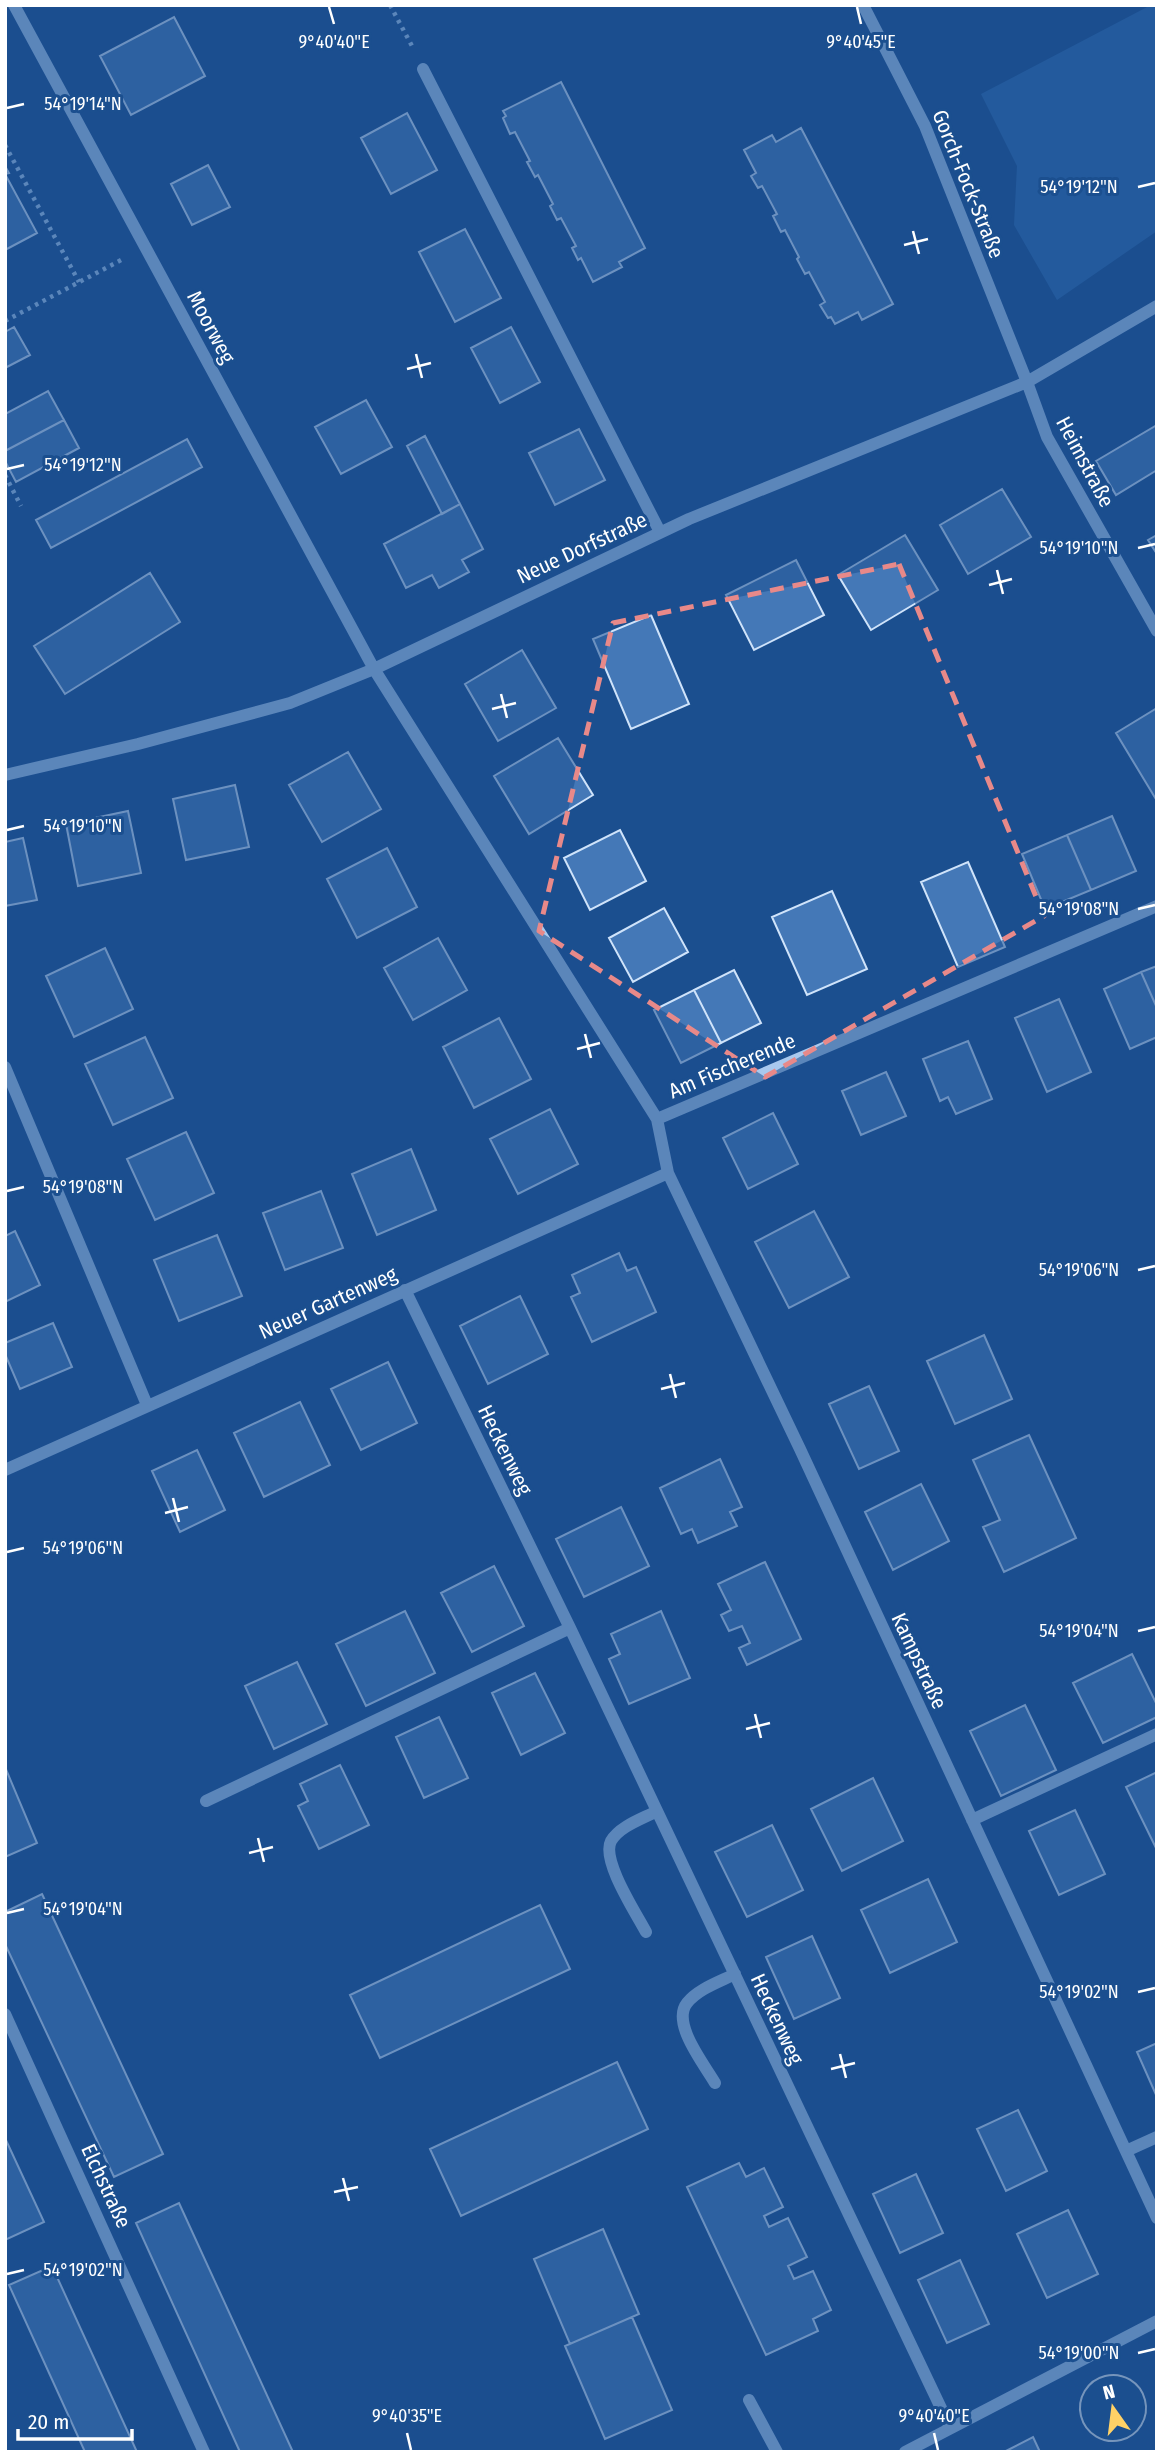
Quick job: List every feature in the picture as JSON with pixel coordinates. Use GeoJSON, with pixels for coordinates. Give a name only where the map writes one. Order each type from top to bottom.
{"type":"FeatureCollection","features":[{"type":"Feature","properties":{"kind":"street","name":"Moorweg"},"geometry":{"type":"LineString","coordinates":[[14,5],[374,668]]}},
{"type":"Feature","properties":{"kind":"street","name":"Gorch-Fock-Straße"},"geometry":{"type":"LineString","coordinates":[[863,5],[925,126],[1027,382]]}},
{"type":"Feature","properties":{"kind":"street"},"geometry":{"type":"LineString","coordinates":[[423,69],[660,532]]}},
{"type":"Feature","properties":{"kind":"street","name":"Neue Dorfstraße"},"geometry":{"type":"LineString","coordinates":[[5,775],[138,744],[290,703],[374,668],[660,532],[1027,382],[1157,306]]}},
{"type":"Feature","properties":{"kind":"street","name":"Heimstraße"},"geometry":{"type":"LineString","coordinates":[[1027,382],[1047,437],[1157,631]]}},
{"type":"Feature","properties":{"kind":"street","name":"Am Fischerende"},"geometry":{"type":"LineString","coordinates":[[374,668],[657,1119],[1157,906]]}},
{"type":"Feature","properties":{"kind":"street"},"geometry":{"type":"LineString","coordinates":[[5,1067],[147,1405]]}},
{"type":"Feature","properties":{"kind":"street","name":"Kampstraße"},"geometry":{"type":"LineString","coordinates":[[657,1119],[668,1173],[800,1449],[1157,2218]]}},
{"type":"Feature","properties":{"kind":"street","name":"Neuer Gartenweg"},"geometry":{"type":"LineString","coordinates":[[5,1470],[668,1173]]}},
{"type":"Feature","properties":{"kind":"street","name":"Heckenweg"},"geometry":{"type":"LineString","coordinates":[[405,1290],[570,1628],[950,2427]]}},
{"type":"Feature","properties":{"kind":"street"},"geometry":{"type":"LineString","coordinates":[[206,1801],[570,1628]]}},
{"type":"Feature","properties":{"kind":"street"},"geometry":{"type":"LineString","coordinates":[[972,1820],[1157,1734]]}},
{"type":"Feature","properties":{"kind":"street"},"geometry":{"type":"LineString","coordinates":[[646,1932],[608,1854],[610,1842],[621,1830],[657,1811]]}},
{"type":"Feature","properties":{"kind":"street"},"geometry":{"type":"LineString","coordinates":[[715,2083],[683,2028],[681,2016],[686,2004],[698,1993],[735,1974]]}},
{"type":"Feature","properties":{"kind":"street","name":"Elchstraße"},"geometry":{"type":"LineString","coordinates":[[5,2014],[204,2452]]}},
{"type":"Feature","properties":{"kind":"street"},"geometry":{"type":"LineString","coordinates":[[1126,2151],[1157,2137]]}},
{"type":"Feature","properties":{"kind":"street"},"geometry":{"type":"LineString","coordinates":[[905,2452],[1157,2321]]}},
{"type":"Feature","properties":{"kind":"street"},"geometry":{"type":"LineString","coordinates":[[749,2400],[778,2452]]}},
{"type":"Feature","properties":{"kind":"path"},"geometry":{"type":"LineString","coordinates":[[390,5],[423,69]]}},
{"type":"Feature","properties":{"kind":"path"},"geometry":{"type":"LineString","coordinates":[[5,145],[79,282]]}},
{"type":"Feature","properties":{"kind":"path"},"geometry":{"type":"LineString","coordinates":[[5,321],[146,247]]}},
{"type":"Feature","properties":{"kind":"path"},"geometry":{"type":"LineString","coordinates":[[5,475],[22,506]]}},
{"type":"Feature","properties":{"kind":"highlighted area"},"geometry":{"type":"Polygon","coordinates":[[[899,564],[1044,916],[765,1077],[539,931],[613,623],[899,564]]]}},
{"type":"Feature","properties":{"kind":"shaded area"},"geometry":{"type":"Polygon","coordinates":[[[1151,5],[1157,5],[1157,231],[1057,300],[1014,225],[1017,166],[981,94],[1151,5]]]}},
{"type":"Feature","properties":{"kind":"building"},"geometry":{"type":"Polygon","coordinates":[[[174,17],[205,76],[131,115],[100,56],[174,17]]]}},
{"type":"Feature","properties":{"kind":"building"},"geometry":{"type":"Polygon","coordinates":[[[561,82],[645,248],[619,262],[622,267],[593,282],[581,258],[578,260],[572,248],[576,246],[561,218],[557,220],[550,206],[553,204],[538,175],[535,177],[527,162],[530,161],[515,132],[510,134],[503,118],[506,116],[503,111],[561,82]]]}},
{"type":"Feature","properties":{"kind":"building"},"geometry":{"type":"Polygon","coordinates":[[[407,113],[437,170],[391,194],[361,138],[407,113]]]}},
{"type":"Feature","properties":{"kind":"building"},"geometry":{"type":"Polygon","coordinates":[[[801,128],[893,304],[862,320],[858,312],[835,324],[831,317],[828,318],[820,305],[825,302],[809,272],[805,274],[785,230],[781,232],[773,216],[777,214],[762,186],[758,188],[751,176],[756,173],[744,150],[772,135],[776,142],[801,128]]]}},
{"type":"Feature","properties":{"kind":"building"},"geometry":{"type":"Polygon","coordinates":[[[208,165],[230,207],[192,225],[171,184],[208,165]]]}},
{"type":"Feature","properties":{"kind":"building"},"geometry":{"type":"Polygon","coordinates":[[[5,174],[37,233],[5,250],[5,174]]]}},
{"type":"Feature","properties":{"kind":"building"},"geometry":{"type":"Polygon","coordinates":[[[465,229],[501,298],[455,322],[419,252],[465,229]]]}},
{"type":"Feature","properties":{"kind":"building"},"geometry":{"type":"Polygon","coordinates":[[[14,327],[30,355],[5,368],[5,332],[14,327]]]}},
{"type":"Feature","properties":{"kind":"building"},"geometry":{"type":"Polygon","coordinates":[[[511,327],[540,382],[500,403],[471,348],[511,327]]]}},
{"type":"Feature","properties":{"kind":"building"},"geometry":{"type":"Polygon","coordinates":[[[48,391],[64,420],[5,451],[5,414],[48,391]]]}},
{"type":"Feature","properties":{"kind":"building"},"geometry":{"type":"Polygon","coordinates":[[[366,400],[392,447],[341,474],[315,427],[366,400]]]}},
{"type":"Feature","properties":{"kind":"building"},"geometry":{"type":"Polygon","coordinates":[[[64,420],[79,448],[16,482],[5,461],[5,451],[64,420]]]}},
{"type":"Feature","properties":{"kind":"building"},"geometry":{"type":"Polygon","coordinates":[[[1157,425],[1157,470],[1116,495],[1096,461],[1157,425]]]}},
{"type":"Feature","properties":{"kind":"building"},"geometry":{"type":"Polygon","coordinates":[[[579,429],[605,480],[555,505],[529,453],[579,429]]]}},
{"type":"Feature","properties":{"kind":"building"},"geometry":{"type":"Polygon","coordinates":[[[425,436],[460,504],[442,514],[407,446],[425,436]]]}},
{"type":"Feature","properties":{"kind":"building"},"geometry":{"type":"Polygon","coordinates":[[[187,439],[202,467],[51,548],[36,520],[187,439]]]}},
{"type":"Feature","properties":{"kind":"building"},"geometry":{"type":"Polygon","coordinates":[[[1002,489],[1031,537],[968,574],[940,525],[1002,489]]]}},
{"type":"Feature","properties":{"kind":"building"},"geometry":{"type":"Polygon","coordinates":[[[460,504],[483,549],[462,560],[469,572],[439,588],[432,575],[406,588],[384,544],[460,504]]]}},
{"type":"Feature","properties":{"kind":"building"},"geometry":{"type":"Polygon","coordinates":[[[905,535],[938,590],[871,630],[838,575],[905,535]]]}},
{"type":"Feature","properties":{"kind":"building"},"geometry":{"type":"Polygon","coordinates":[[[1157,535],[1157,554],[1148,540],[1157,535]]]}},
{"type":"Feature","properties":{"kind":"building"},"geometry":{"type":"Polygon","coordinates":[[[796,560],[824,615],[754,650],[726,595],[796,560]]]}},
{"type":"Feature","properties":{"kind":"building"},"geometry":{"type":"Polygon","coordinates":[[[150,573],[180,622],[65,694],[34,646],[150,573]]]}},
{"type":"Feature","properties":{"kind":"building"},"geometry":{"type":"Polygon","coordinates":[[[651,615],[689,704],[631,729],[593,639],[651,615]]]}},
{"type":"Feature","properties":{"kind":"building"},"geometry":{"type":"Polygon","coordinates":[[[522,650],[556,708],[498,741],[465,684],[522,650]]]}},
{"type":"Feature","properties":{"kind":"building"},"geometry":{"type":"Polygon","coordinates":[[[1157,708],[1157,801],[1116,733],[1157,708]]]}},
{"type":"Feature","properties":{"kind":"building"},"geometry":{"type":"Polygon","coordinates":[[[558,738],[593,795],[529,834],[494,776],[558,738]]]}},
{"type":"Feature","properties":{"kind":"building"},"geometry":{"type":"Polygon","coordinates":[[[348,752],[381,809],[322,842],[289,785],[348,752]]]}},
{"type":"Feature","properties":{"kind":"building"},"geometry":{"type":"Polygon","coordinates":[[[235,785],[249,847],[186,860],[173,799],[235,785]]]}},
{"type":"Feature","properties":{"kind":"building"},"geometry":{"type":"Polygon","coordinates":[[[128,811],[141,873],[78,886],[66,824],[128,811]]]}},
{"type":"Feature","properties":{"kind":"building"},"geometry":{"type":"Polygon","coordinates":[[[1112,816],[1136,871],[1091,890],[1067,835],[1112,816]]]}},
{"type":"Feature","properties":{"kind":"building"},"geometry":{"type":"Polygon","coordinates":[[[620,830],[646,881],[590,910],[564,858],[620,830]]]}},
{"type":"Feature","properties":{"kind":"building"},"geometry":{"type":"Polygon","coordinates":[[[1067,835],[1091,890],[1045,909],[1022,854],[1067,835]]]}},
{"type":"Feature","properties":{"kind":"building"},"geometry":{"type":"Polygon","coordinates":[[[23,838],[37,900],[5,906],[5,842],[23,838]]]}},
{"type":"Feature","properties":{"kind":"building"},"geometry":{"type":"Polygon","coordinates":[[[387,848],[417,907],[357,938],[327,879],[387,848]]]}},
{"type":"Feature","properties":{"kind":"building"},"geometry":{"type":"Polygon","coordinates":[[[968,862],[1005,947],[958,967],[921,882],[968,862]]]}},
{"type":"Feature","properties":{"kind":"building"},"geometry":{"type":"Polygon","coordinates":[[[832,891],[867,969],[807,995],[772,917],[832,891]]]}},
{"type":"Feature","properties":{"kind":"building"},"geometry":{"type":"Polygon","coordinates":[[[664,908],[688,952],[633,982],[609,938],[664,908]]]}},
{"type":"Feature","properties":{"kind":"building"},"geometry":{"type":"Polygon","coordinates":[[[438,938],[467,990],[413,1020],[384,968],[438,938]]]}},
{"type":"Feature","properties":{"kind":"building"},"geometry":{"type":"Polygon","coordinates":[[[105,948],[133,1009],[74,1037],[46,976],[105,948]]]}},
{"type":"Feature","properties":{"kind":"building"},"geometry":{"type":"Polygon","coordinates":[[[1157,966],[1157,1008],[1141,972],[1157,966]]]}},
{"type":"Feature","properties":{"kind":"building"},"geometry":{"type":"Polygon","coordinates":[[[734,970],[761,1023],[721,1043],[694,990],[734,970]]]}},
{"type":"Feature","properties":{"kind":"building"},"geometry":{"type":"Polygon","coordinates":[[[1141,972],[1157,1008],[1157,1037],[1130,1049],[1104,989],[1141,972]]]}},
{"type":"Feature","properties":{"kind":"building"},"geometry":{"type":"Polygon","coordinates":[[[694,990],[721,1043],[681,1063],[654,1010],[694,990]]]}},
{"type":"Feature","properties":{"kind":"building"},"geometry":{"type":"Polygon","coordinates":[[[1059,999],[1091,1072],[1047,1092],[1015,1018],[1059,999]]]}},
{"type":"Feature","properties":{"kind":"building"},"geometry":{"type":"Polygon","coordinates":[[[499,1018],[531,1079],[474,1108],[443,1047],[499,1018]]]}},
{"type":"Feature","properties":{"kind":"building"},"geometry":{"type":"Polygon","coordinates":[[[145,1037],[173,1098],[113,1125],[85,1064],[145,1037]]]}},
{"type":"Feature","properties":{"kind":"building"},"geometry":{"type":"Polygon","coordinates":[[[968,1041],[992,1099],[956,1114],[948,1097],[940,1101],[923,1059],[968,1041]]]}},
{"type":"Feature","properties":{"kind":"building"},"geometry":{"type":"Polygon","coordinates":[[[886,1072],[906,1116],[861,1135],[842,1091],[886,1072]]]}},
{"type":"Feature","properties":{"kind":"building"},"geometry":{"type":"Polygon","coordinates":[[[550,1109],[578,1164],[518,1194],[490,1139],[550,1109]]]}},
{"type":"Feature","properties":{"kind":"building"},"geometry":{"type":"Polygon","coordinates":[[[773,1113],[798,1164],[748,1189],[723,1138],[773,1113]]]}},
{"type":"Feature","properties":{"kind":"building"},"geometry":{"type":"Polygon","coordinates":[[[186,1132],[214,1193],[155,1220],[127,1159],[186,1132]]]}},
{"type":"Feature","properties":{"kind":"building"},"geometry":{"type":"Polygon","coordinates":[[[411,1149],[436,1210],[377,1235],[352,1174],[411,1149]]]}},
{"type":"Feature","properties":{"kind":"building"},"geometry":{"type":"Polygon","coordinates":[[[321,1191],[343,1248],[285,1270],[263,1213],[321,1191]]]}},
{"type":"Feature","properties":{"kind":"building"},"geometry":{"type":"Polygon","coordinates":[[[814,1211],[849,1277],[789,1308],[755,1242],[814,1211]]]}},
{"type":"Feature","properties":{"kind":"building"},"geometry":{"type":"Polygon","coordinates":[[[15,1231],[40,1285],[5,1302],[5,1236],[15,1231]]]}},
{"type":"Feature","properties":{"kind":"building"},"geometry":{"type":"Polygon","coordinates":[[[217,1235],[242,1296],[179,1321],[154,1260],[217,1235]]]}},
{"type":"Feature","properties":{"kind":"building"},"geometry":{"type":"Polygon","coordinates":[[[619,1253],[627,1271],[636,1267],[656,1312],[592,1342],[571,1297],[580,1293],[572,1275],[619,1253]]]}},
{"type":"Feature","properties":{"kind":"building"},"geometry":{"type":"Polygon","coordinates":[[[520,1296],[548,1354],[488,1384],[460,1326],[520,1296]]]}},
{"type":"Feature","properties":{"kind":"building"},"geometry":{"type":"Polygon","coordinates":[[[53,1323],[72,1367],[20,1389],[5,1354],[5,1343],[53,1323]]]}},
{"type":"Feature","properties":{"kind":"building"},"geometry":{"type":"Polygon","coordinates":[[[984,1335],[1012,1399],[955,1424],[927,1361],[984,1335]]]}},
{"type":"Feature","properties":{"kind":"building"},"geometry":{"type":"Polygon","coordinates":[[[388,1362],[417,1423],[361,1450],[331,1389],[388,1362]]]}},
{"type":"Feature","properties":{"kind":"building"},"geometry":{"type":"Polygon","coordinates":[[[869,1386],[899,1451],[859,1469],[829,1404],[869,1386]]]}},
{"type":"Feature","properties":{"kind":"building"},"geometry":{"type":"Polygon","coordinates":[[[300,1402],[330,1465],[264,1497],[234,1433],[300,1402]]]}},
{"type":"Feature","properties":{"kind":"building"},"geometry":{"type":"Polygon","coordinates":[[[1029,1435],[1076,1538],[1004,1572],[983,1527],[1000,1520],[973,1460],[1029,1435]]]}},
{"type":"Feature","properties":{"kind":"building"},"geometry":{"type":"Polygon","coordinates":[[[197,1450],[225,1510],[180,1532],[152,1471],[197,1450]]]}},
{"type":"Feature","properties":{"kind":"building"},"geometry":{"type":"Polygon","coordinates":[[[720,1459],[742,1507],[730,1512],[737,1526],[698,1543],[692,1529],[681,1534],[660,1488],[720,1459]]]}},
{"type":"Feature","properties":{"kind":"building"},"geometry":{"type":"Polygon","coordinates":[[[921,1484],[949,1541],[893,1570],[865,1512],[921,1484]]]}},
{"type":"Feature","properties":{"kind":"building"},"geometry":{"type":"Polygon","coordinates":[[[621,1507],[649,1566],[584,1597],[556,1539],[621,1507]]]}},
{"type":"Feature","properties":{"kind":"building"},"geometry":{"type":"Polygon","coordinates":[[[765,1562],[801,1639],[747,1665],[739,1648],[750,1643],[742,1626],[729,1631],[721,1615],[731,1610],[718,1584],[765,1562]]]}},
{"type":"Feature","properties":{"kind":"building"},"geometry":{"type":"Polygon","coordinates":[[[494,1566],[524,1626],[472,1652],[441,1593],[494,1566]]]}},
{"type":"Feature","properties":{"kind":"building"},"geometry":{"type":"Polygon","coordinates":[[[405,1611],[435,1673],[366,1706],[336,1644],[405,1611]]]}},
{"type":"Feature","properties":{"kind":"building"},"geometry":{"type":"Polygon","coordinates":[[[661,1611],[690,1678],[629,1704],[609,1659],[620,1654],[611,1634],[661,1611]]]}},
{"type":"Feature","properties":{"kind":"building"},"geometry":{"type":"Polygon","coordinates":[[[1132,1654],[1157,1705],[1157,1717],[1103,1743],[1073,1683],[1132,1654]]]}},
{"type":"Feature","properties":{"kind":"building"},"geometry":{"type":"Polygon","coordinates":[[[297,1662],[327,1724],[274,1749],[245,1686],[297,1662]]]}},
{"type":"Feature","properties":{"kind":"building"},"geometry":{"type":"Polygon","coordinates":[[[535,1673],[565,1733],[521,1755],[492,1693],[535,1673]]]}},
{"type":"Feature","properties":{"kind":"building"},"geometry":{"type":"Polygon","coordinates":[[[1025,1705],[1056,1770],[1001,1796],[970,1731],[1025,1705]]]}},
{"type":"Feature","properties":{"kind":"building"},"geometry":{"type":"Polygon","coordinates":[[[439,1717],[468,1778],[424,1798],[396,1737],[439,1717]]]}},
{"type":"Feature","properties":{"kind":"building"},"geometry":{"type":"Polygon","coordinates":[[[340,1765],[369,1825],[319,1849],[298,1806],[308,1801],[300,1784],[340,1765]]]}},
{"type":"Feature","properties":{"kind":"building"},"geometry":{"type":"Polygon","coordinates":[[[5,1767],[37,1843],[5,1857],[5,1767]]]}},
{"type":"Feature","properties":{"kind":"building"},"geometry":{"type":"Polygon","coordinates":[[[1157,1772],[1157,1850],[1126,1787],[1157,1772]]]}},
{"type":"Feature","properties":{"kind":"building"},"geometry":{"type":"Polygon","coordinates":[[[873,1778],[903,1841],[842,1871],[811,1809],[873,1778]]]}},
{"type":"Feature","properties":{"kind":"building"},"geometry":{"type":"Polygon","coordinates":[[[1075,1810],[1105,1874],[1059,1895],[1029,1831],[1075,1810]]]}},
{"type":"Feature","properties":{"kind":"building"},"geometry":{"type":"Polygon","coordinates":[[[772,1825],[803,1890],[747,1917],[715,1852],[772,1825]]]}},
{"type":"Feature","properties":{"kind":"building"},"geometry":{"type":"Polygon","coordinates":[[[928,1879],[957,1942],[890,1973],[861,1910],[928,1879]]]}},
{"type":"Feature","properties":{"kind":"building"},"geometry":{"type":"Polygon","coordinates":[[[42,1894],[163,2154],[114,2177],[5,1944],[5,1912],[42,1894]]]}},
{"type":"Feature","properties":{"kind":"building"},"geometry":{"type":"Polygon","coordinates":[[[540,1905],[570,1969],[380,2058],[350,1995],[540,1905]]]}},
{"type":"Feature","properties":{"kind":"building"},"geometry":{"type":"Polygon","coordinates":[[[812,1936],[840,1998],[794,2019],[766,1957],[812,1936]]]}},
{"type":"Feature","properties":{"kind":"building"},"geometry":{"type":"Polygon","coordinates":[[[1157,2043],[1157,2097],[1137,2052],[1157,2043]]]}},
{"type":"Feature","properties":{"kind":"building"},"geometry":{"type":"Polygon","coordinates":[[[617,2062],[648,2129],[461,2216],[430,2149],[617,2062]]]}},
{"type":"Feature","properties":{"kind":"building"},"geometry":{"type":"Polygon","coordinates":[[[1018,2110],[1047,2171],[1006,2191],[977,2129],[1018,2110]]]}},
{"type":"Feature","properties":{"kind":"building"},"geometry":{"type":"Polygon","coordinates":[[[5,2138],[44,2222],[5,2240],[5,2138]]]}},
{"type":"Feature","properties":{"kind":"building"},"geometry":{"type":"Polygon","coordinates":[[[739,2163],[746,2177],[764,2168],[783,2207],[764,2216],[769,2227],[788,2218],[807,2257],[788,2266],[794,2279],[813,2271],[831,2310],[813,2319],[818,2331],[766,2355],[687,2187],[739,2163]]]}},
{"type":"Feature","properties":{"kind":"building"},"geometry":{"type":"Polygon","coordinates":[[[916,2174],[943,2233],[900,2253],[873,2194],[916,2174]]]}},
{"type":"Feature","properties":{"kind":"building"},"geometry":{"type":"Polygon","coordinates":[[[179,2203],[293,2452],[240,2452],[136,2223],[179,2203]]]}},
{"type":"Feature","properties":{"kind":"building"},"geometry":{"type":"Polygon","coordinates":[[[1068,2210],[1098,2274],[1047,2298],[1017,2234],[1068,2210]]]}},
{"type":"Feature","properties":{"kind":"building"},"geometry":{"type":"Polygon","coordinates":[[[603,2229],[639,2314],[570,2344],[534,2259],[603,2229]]]}},
{"type":"Feature","properties":{"kind":"building"},"geometry":{"type":"Polygon","coordinates":[[[960,2260],[989,2324],[947,2343],[918,2280],[960,2260]]]}},
{"type":"Feature","properties":{"kind":"building"},"geometry":{"type":"Polygon","coordinates":[[[52,2266],[137,2452],[85,2452],[9,2285],[52,2266]]]}},
{"type":"Feature","properties":{"kind":"building"},"geometry":{"type":"Polygon","coordinates":[[[632,2317],[672,2410],[605,2439],[565,2346],[632,2317]]]}},
{"type":"Feature","properties":{"kind":"building"},"geometry":{"type":"Polygon","coordinates":[[[1033,2437],[1040,2452],[1004,2452],[1033,2437]]]}}]}
